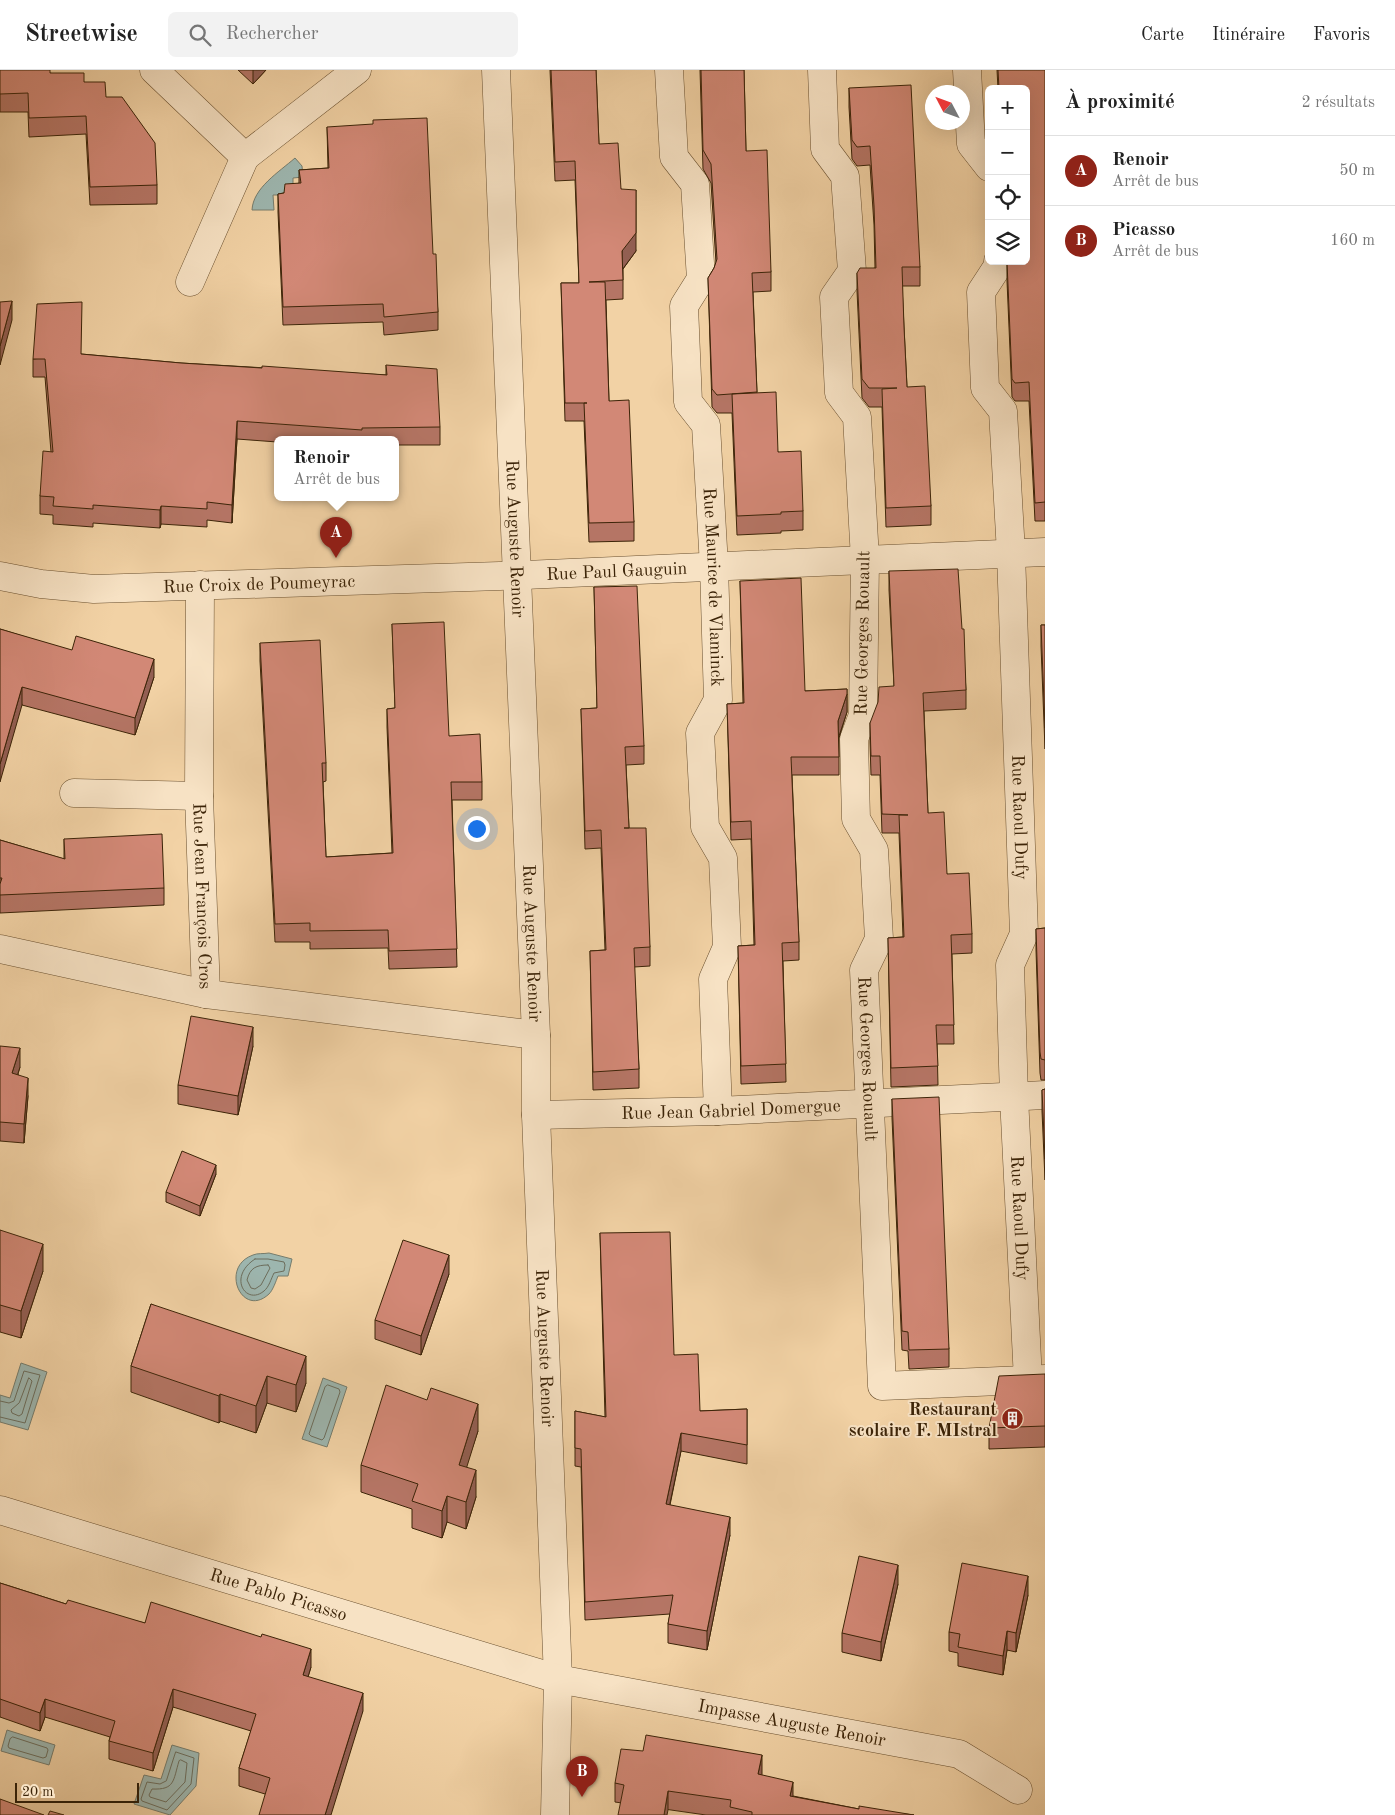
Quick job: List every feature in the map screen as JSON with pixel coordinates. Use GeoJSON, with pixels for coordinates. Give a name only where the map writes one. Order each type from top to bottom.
{"type":"FeatureCollection","features":[{"type":"Feature","properties":{"kind":"street"},"geometry":{"type":"LineString","coordinates":[[154,70],[244,157]]}},
{"type":"Feature","properties":{"kind":"street"},"geometry":{"type":"LineString","coordinates":[[190,282],[244,157],[357,70]]}},
{"type":"Feature","properties":{"kind":"street","name":"Rue Auguste Renoir"},"geometry":{"type":"LineString","coordinates":[[496,70],[536,1035],[536,1115],[558,1679],[556,1815]]}},
{"type":"Feature","properties":{"kind":"street","name":"Rue Maurice de Vlaminck"},"geometry":{"type":"LineString","coordinates":[[669,70],[674,158],[695,184],[701,279],[684,306],[688,402],[706,425],[714,566],[718,700],[700,733],[705,827],[723,858],[727,947],[713,979],[718,1111]]}},
{"type":"Feature","properties":{"kind":"street","name":"Rue Georges Rouault"},"geometry":{"type":"LineString","coordinates":[[822,70],[826,149],[845,176],[852,271],[834,297],[839,393],[857,417],[865,559],[863,715],[854,739],[856,819],[874,850],[879,939],[864,970],[882,1386],[1036,1380]]}},
{"type":"Feature","properties":{"kind":"street"},"geometry":{"type":"LineString","coordinates":[[967,70],[971,144],[985,162]]}},
{"type":"Feature","properties":{"kind":"street","name":"Rue Raoul Dufy"},"geometry":{"type":"LineString","coordinates":[[998,265],[980,292],[985,388],[1003,411],[1011,553],[1024,934],[1010,965],[1014,1097],[1036,1380]]}},
{"type":"Feature","properties":{"kind":"street","name":"Rue Paul Gauguin"},"geometry":{"type":"LineString","coordinates":[[518,575],[1045,552]]}},
{"type":"Feature","properties":{"kind":"street","name":"Rue Croix de Poumeyrac"},"geometry":{"type":"LineString","coordinates":[[0,576],[41,584],[94,588],[518,575]]}},
{"type":"Feature","properties":{"kind":"street","name":"Rue Jean François Cros"},"geometry":{"type":"LineString","coordinates":[[200,585],[200,796],[206,994],[536,1035]]}},
{"type":"Feature","properties":{"kind":"street"},"geometry":{"type":"LineString","coordinates":[[74,793],[200,796]]}},
{"type":"Feature","properties":{"kind":"street"},"geometry":{"type":"LineString","coordinates":[[0,949],[206,994]]}},
{"type":"Feature","properties":{"kind":"street","name":"Rue Jean Gabriel Domergue"},"geometry":{"type":"LineString","coordinates":[[536,1115],[718,1111],[869,1102],[1045,1095]]}},
{"type":"Feature","properties":{"kind":"street","name":"Rue Pablo Picasso"},"geometry":{"type":"LineString","coordinates":[[0,1510],[558,1679]]}},
{"type":"Feature","properties":{"kind":"street","name":"Impasse Auguste Renoir"},"geometry":{"type":"LineString","coordinates":[[558,1679],[959,1754],[1018,1790]]}},
{"type":"Feature","properties":{"kind":"water"},"geometry":{"type":"Polygon","coordinates":[[[295,158],[302,166],[303,177],[293,178],[293,195],[273,195],[274,210],[252,210],[253,202],[262,188],[295,158]]]}},
{"type":"Feature","properties":{"kind":"water"},"geometry":{"type":"Polygon","coordinates":[[[269,1253],[292,1259],[288,1276],[278,1276],[269,1294],[259,1300],[250,1300],[243,1296],[238,1288],[237,1270],[243,1261],[253,1255],[269,1253]]]}},
{"type":"Feature","properties":{"kind":"water"},"geometry":{"type":"Polygon","coordinates":[[[21,1363],[47,1372],[28,1430],[0,1422],[0,1395],[10,1398],[21,1363]]]}},
{"type":"Feature","properties":{"kind":"water"},"geometry":{"type":"Polygon","coordinates":[[[323,1378],[347,1387],[327,1447],[302,1439],[323,1378]]]}},
{"type":"Feature","properties":{"kind":"water"},"geometry":{"type":"Polygon","coordinates":[[[7,1730],[55,1745],[49,1765],[1,1751],[7,1730]]]}},
{"type":"Feature","properties":{"kind":"water"},"geometry":{"type":"Polygon","coordinates":[[[172,1745],[199,1753],[196,1786],[170,1815],[134,1804],[144,1775],[161,1779],[172,1745]]]}},
{"type":"Feature","properties":{"kind":"building"},"geometry":{"type":"Polygon","coordinates":[[[0,70],[50,70],[50,73],[84,73],[84,82],[105,82],[106,97],[122,97],[155,143],[157,185],[90,187],[86,116],[29,118],[28,93],[0,94],[0,70]]]}},
{"type":"Feature","properties":{"kind":"building"},"geometry":{"type":"Polygon","coordinates":[[[551,70],[596,70],[599,144],[618,143],[621,189],[636,190],[636,233],[622,251],[623,280],[589,282],[605,282],[609,401],[629,400],[634,522],[589,523],[584,403],[565,403],[561,283],[579,283],[575,161],[555,162],[551,70]]]}},
{"type":"Feature","properties":{"kind":"building"},"geometry":{"type":"Polygon","coordinates":[[[701,70],[744,70],[746,151],[767,150],[771,272],[752,273],[757,392],[717,395],[712,389],[708,278],[717,259],[711,164],[703,150],[701,70]]]}},
{"type":"Feature","properties":{"kind":"building"},"geometry":{"type":"Polygon","coordinates":[[[998,70],[1045,70],[1045,502],[1035,503],[1029,382],[1015,383],[1012,379],[1007,265],[1030,265],[1030,85],[999,85],[998,70]]]}},
{"type":"Feature","properties":{"kind":"building"},"geometry":{"type":"Polygon","coordinates":[[[911,85],[920,267],[902,267],[904,327],[907,387],[925,386],[931,506],[886,508],[882,389],[897,388],[869,388],[862,379],[857,273],[860,268],[876,268],[874,206],[870,146],[857,147],[852,140],[849,88],[911,85]]]}},
{"type":"Feature","properties":{"kind":"building"},"geometry":{"type":"Polygon","coordinates":[[[427,118],[433,254],[436,254],[438,312],[384,317],[383,304],[283,307],[278,194],[284,193],[285,184],[301,183],[299,170],[329,168],[327,127],[373,124],[373,120],[427,118]]]}},
{"type":"Feature","properties":{"kind":"building"},"geometry":{"type":"Polygon","coordinates":[[[12,301],[0,346],[0,302],[12,301]]]}},
{"type":"Feature","properties":{"kind":"building"},"geometry":{"type":"Polygon","coordinates":[[[82,302],[81,354],[181,363],[262,368],[262,366],[387,375],[386,365],[437,369],[440,427],[362,428],[362,430],[237,421],[232,505],[207,502],[207,509],[161,506],[160,510],[93,505],[93,509],[53,506],[54,497],[40,496],[43,451],[53,452],[45,359],[33,359],[37,304],[82,302]]]}},
{"type":"Feature","properties":{"kind":"building"},"geometry":{"type":"Polygon","coordinates":[[[776,392],[778,452],[801,451],[803,511],[737,516],[732,394],[776,392]]]}},
{"type":"Feature","properties":{"kind":"building"},"geometry":{"type":"Polygon","coordinates":[[[958,569],[962,629],[964,629],[966,690],[923,693],[928,813],[944,812],[947,874],[969,873],[972,934],[951,935],[954,1025],[936,1025],[938,1066],[891,1068],[888,938],[904,937],[899,815],[908,815],[882,814],[880,756],[871,756],[870,723],[878,702],[879,687],[894,686],[889,571],[958,569]]]}},
{"type":"Feature","properties":{"kind":"building"},"geometry":{"type":"Polygon","coordinates":[[[801,578],[805,691],[847,689],[847,694],[838,721],[839,757],[791,757],[799,942],[782,943],[786,1064],[741,1066],[738,946],[755,945],[751,821],[731,822],[727,704],[744,703],[740,581],[801,578]]]}},
{"type":"Feature","properties":{"kind":"building"},"geometry":{"type":"Polygon","coordinates":[[[637,586],[644,746],[625,747],[629,828],[646,828],[650,947],[634,948],[639,1069],[593,1072],[590,951],[606,950],[601,830],[585,831],[581,709],[597,708],[594,587],[637,586]]]}},
{"type":"Feature","properties":{"kind":"building"},"geometry":{"type":"Polygon","coordinates":[[[444,622],[449,736],[480,734],[482,782],[451,782],[457,949],[389,951],[388,930],[310,931],[310,923],[275,924],[260,643],[320,640],[326,763],[322,763],[326,857],[393,853],[387,709],[395,708],[392,624],[444,622]]]}},
{"type":"Feature","properties":{"kind":"building"},"geometry":{"type":"Polygon","coordinates":[[[1041,625],[1045,625],[1045,728],[1041,625]]]}},
{"type":"Feature","properties":{"kind":"building"},"geometry":{"type":"Polygon","coordinates":[[[0,629],[72,650],[76,636],[154,659],[135,718],[22,687],[0,764],[0,629]]]}},
{"type":"Feature","properties":{"kind":"building"},"geometry":{"type":"Polygon","coordinates":[[[162,834],[164,888],[0,895],[2,878],[0,878],[0,840],[65,859],[64,839],[162,834]]]}},
{"type":"Feature","properties":{"kind":"building"},"geometry":{"type":"Polygon","coordinates":[[[1045,928],[1045,1060],[1041,1059],[1040,1052],[1036,929],[1045,928]]]}},
{"type":"Feature","properties":{"kind":"building"},"geometry":{"type":"Polygon","coordinates":[[[191,1016],[253,1027],[238,1096],[178,1085],[191,1016]]]}},
{"type":"Feature","properties":{"kind":"building"},"geometry":{"type":"Polygon","coordinates":[[[0,1046],[20,1048],[12,1073],[28,1078],[24,1124],[0,1122],[0,1046]]]}},
{"type":"Feature","properties":{"kind":"building"},"geometry":{"type":"Polygon","coordinates":[[[1045,1089],[1045,1159],[1042,1090],[1045,1089]]]}},
{"type":"Feature","properties":{"kind":"building"},"geometry":{"type":"Polygon","coordinates":[[[939,1097],[949,1349],[909,1350],[908,1332],[902,1331],[892,1099],[939,1097]]]}},
{"type":"Feature","properties":{"kind":"building"},"geometry":{"type":"Polygon","coordinates":[[[182,1151],[216,1165],[200,1206],[166,1192],[182,1151]]]}},
{"type":"Feature","properties":{"kind":"building"},"geometry":{"type":"Polygon","coordinates":[[[0,1230],[43,1244],[21,1311],[0,1305],[0,1230]]]}},
{"type":"Feature","properties":{"kind":"building"},"geometry":{"type":"Polygon","coordinates":[[[670,1232],[674,1355],[698,1354],[700,1411],[747,1409],[747,1445],[681,1433],[666,1504],[730,1517],[707,1631],[668,1624],[673,1595],[585,1602],[581,1449],[575,1448],[575,1411],[606,1417],[600,1233],[670,1232]]]}},
{"type":"Feature","properties":{"kind":"building"},"geometry":{"type":"Polygon","coordinates":[[[403,1240],[449,1255],[421,1336],[375,1320],[403,1240]]]}},
{"type":"Feature","properties":{"kind":"building"},"geometry":{"type":"Polygon","coordinates":[[[151,1304],[306,1356],[296,1385],[267,1376],[256,1406],[220,1394],[219,1396],[131,1366],[151,1304]]]}},
{"type":"Feature","properties":{"kind":"building"},"geometry":{"type":"Polygon","coordinates":[[[1045,1374],[1045,1426],[989,1428],[999,1376],[1045,1374]]]}},
{"type":"Feature","properties":{"kind":"building"},"geometry":{"type":"Polygon","coordinates":[[[386,1385],[427,1400],[431,1388],[478,1404],[459,1465],[476,1470],[466,1502],[447,1496],[442,1511],[412,1501],[418,1484],[361,1465],[386,1385]]]}},
{"type":"Feature","properties":{"kind":"building"},"geometry":{"type":"Polygon","coordinates":[[[859,1556],[898,1565],[881,1642],[842,1633],[859,1556]]]}},
{"type":"Feature","properties":{"kind":"building"},"geometry":{"type":"Polygon","coordinates":[[[962,1563],[1028,1576],[1016,1633],[1007,1631],[1003,1656],[958,1647],[960,1634],[949,1632],[962,1563]]]}},
{"type":"Feature","properties":{"kind":"building"},"geometry":{"type":"Polygon","coordinates":[[[0,1583],[66,1604],[68,1600],[145,1623],[151,1602],[261,1637],[262,1634],[311,1649],[303,1675],[363,1693],[325,1815],[259,1815],[270,1778],[239,1768],[256,1714],[173,1689],[153,1753],[109,1741],[115,1721],[45,1699],[40,1713],[0,1699],[0,1583]]]}},
{"type":"Feature","properties":{"kind":"building"},"geometry":{"type":"Polygon","coordinates":[[[646,1735],[762,1755],[758,1774],[793,1782],[790,1796],[859,1809],[859,1806],[914,1815],[752,1815],[752,1812],[730,1807],[731,1800],[668,1791],[664,1815],[618,1815],[624,1785],[615,1783],[621,1749],[643,1751],[646,1735]]]}},
{"type":"Feature","properties":{"kind":"building"},"geometry":{"type":"Polygon","coordinates":[[[0,1799],[44,1815],[0,1815],[0,1799]]]}},
{"type":"Feature","properties":{"kind":"building"},"geometry":{"type":"Polygon","coordinates":[[[50,1811],[64,1815],[48,1815],[50,1811]]]}},
{"type":"Feature","properties":{"kind":"place","name":"Renoir"},"geometry":{"type":"Point","coordinates":[336,558]}},
{"type":"Feature","properties":{"kind":"place","name":"Restaurant scolaire F. MIstral"},"geometry":{"type":"Point","coordinates":[1013,1419]}},
{"type":"Feature","properties":{"kind":"place","name":"Picasso"},"geometry":{"type":"Point","coordinates":[582,1797]}}]}
